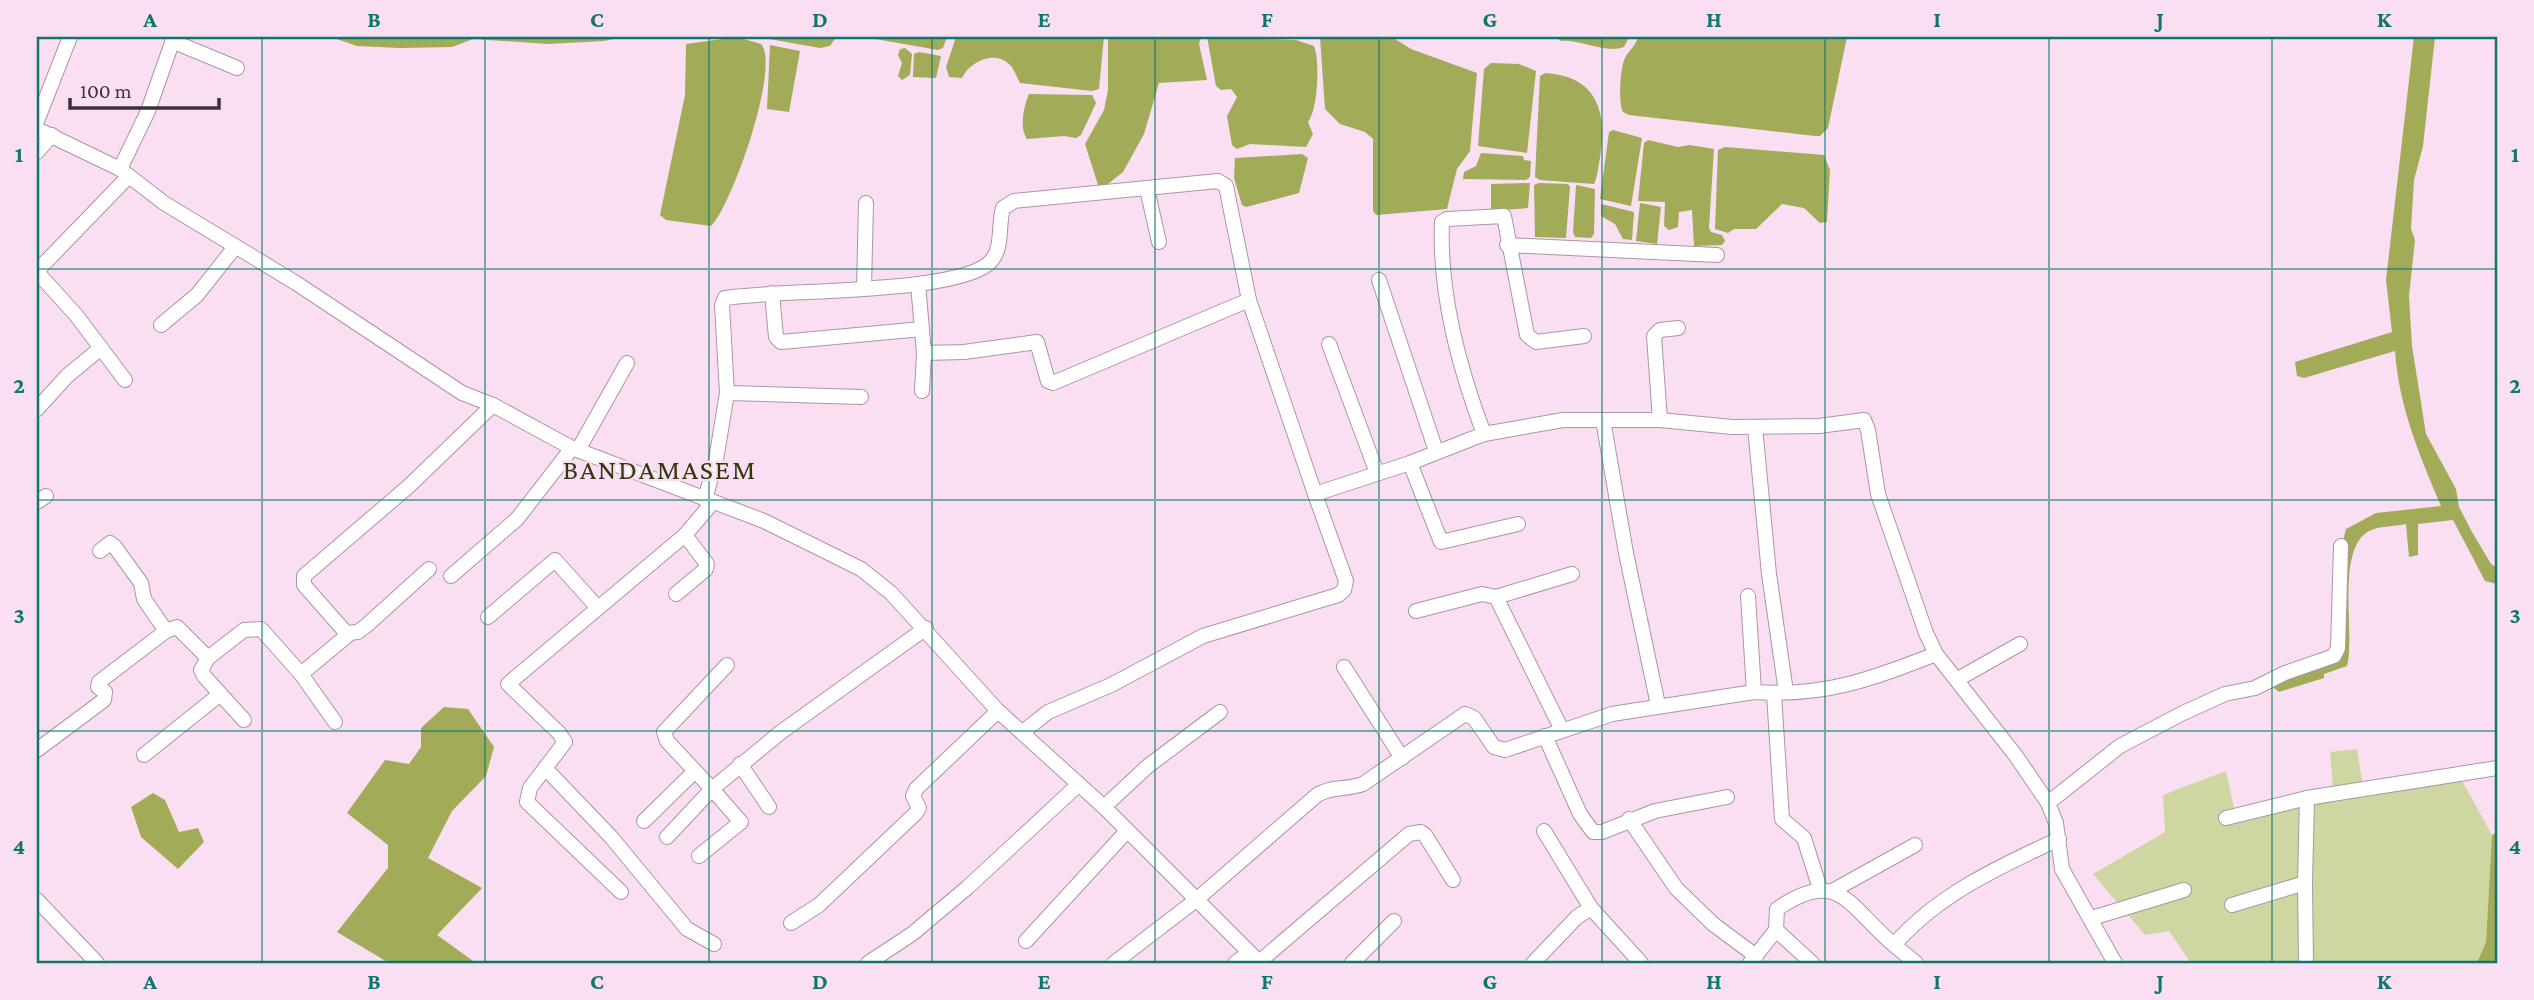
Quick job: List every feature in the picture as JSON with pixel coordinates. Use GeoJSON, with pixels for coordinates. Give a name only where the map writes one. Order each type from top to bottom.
{"type":"FeatureCollection","features":[{"type":"Feature","properties":{"kind":"street"},"geometry":{"type":"LineString","coordinates":[[37,121],[70,37]]}},
{"type":"Feature","properties":{"kind":"street"},"geometry":{"type":"LineString","coordinates":[[125,380],[37,271],[124,173],[173,39],[237,68]]}},
{"type":"Feature","properties":{"kind":"street"},"geometry":{"type":"LineString","coordinates":[[37,129],[124,173],[172,209],[354,320],[462,393],[493,405],[575,449],[788,532],[861,569],[891,593],[926,628],[998,710],[1104,807],[1256,959]]}},
{"type":"Feature","properties":{"kind":"street"},"geometry":{"type":"LineString","coordinates":[[37,152],[52,135]]}},
{"type":"Feature","properties":{"kind":"street"},"geometry":{"type":"LineString","coordinates":[[621,892],[527,802],[530,788],[564,746],[564,739],[508,684],[685,534],[709,500],[727,393],[722,302],[727,298],[772,293],[918,284],[973,272],[990,262],[996,253],[1003,208],[1014,201],[1223,182],[1249,300],[1346,581],[1344,590],[1338,595],[1203,636],[1111,685],[1048,712],[1024,731]]}},
{"type":"Feature","properties":{"kind":"street"},"geometry":{"type":"LineString","coordinates":[[1147,189],[1159,242]]}},
{"type":"Feature","properties":{"kind":"street"},"geometry":{"type":"LineString","coordinates":[[864,288],[866,202]]}},
{"type":"Feature","properties":{"kind":"street"},"geometry":{"type":"LineString","coordinates":[[1484,434],[1463,370],[1444,286],[1443,222],[1447,219],[1504,216],[1507,244],[1525,329],[1531,340],[1584,336]]}},
{"type":"Feature","properties":{"kind":"street"},"geometry":{"type":"LineString","coordinates":[[1507,244],[1717,255]]}},
{"type":"Feature","properties":{"kind":"street"},"geometry":{"type":"LineString","coordinates":[[161,326],[197,295],[235,247]]}},
{"type":"Feature","properties":{"kind":"street"},"geometry":{"type":"LineString","coordinates":[[1379,280],[1436,452]]}},
{"type":"Feature","properties":{"kind":"street"},"geometry":{"type":"LineString","coordinates":[[918,284],[924,353],[922,391]]}},
{"type":"Feature","properties":{"kind":"street"},"geometry":{"type":"LineString","coordinates":[[772,293],[776,337],[781,342],[922,328]]}},
{"type":"Feature","properties":{"kind":"street"},"geometry":{"type":"LineString","coordinates":[[924,353],[964,352],[1037,342],[1048,381],[1053,383],[1249,300]]}},
{"type":"Feature","properties":{"kind":"street"},"geometry":{"type":"LineString","coordinates":[[1660,420],[1654,336],[1660,330],[1678,328]]}},
{"type":"Feature","properties":{"kind":"street"},"geometry":{"type":"LineString","coordinates":[[1329,344],[1377,473]]}},
{"type":"Feature","properties":{"kind":"street"},"geometry":{"type":"LineString","coordinates":[[37,409],[67,376],[101,348]]}},
{"type":"Feature","properties":{"kind":"street"},"geometry":{"type":"LineString","coordinates":[[451,576],[517,520],[575,449],[627,363]]}},
{"type":"Feature","properties":{"kind":"street"},"geometry":{"type":"LineString","coordinates":[[727,393],[861,397]]}},
{"type":"Feature","properties":{"kind":"street"},"geometry":{"type":"LineString","coordinates":[[348,633],[304,585],[304,576],[409,486],[493,405]]}},
{"type":"Feature","properties":{"kind":"street"},"geometry":{"type":"LineString","coordinates":[[1315,494],[1410,463],[1484,434],[1563,420],[1660,420],[1755,427],[1819,426],[1860,419],[1866,423],[1878,494],[1906,581],[1936,654],[1958,679],[2048,803],[2059,839],[2062,869],[2115,963]]}},
{"type":"Feature","properties":{"kind":"street"},"geometry":{"type":"LineString","coordinates":[[1603,420],[1626,553],[1658,705]]}},
{"type":"Feature","properties":{"kind":"street"},"geometry":{"type":"LineString","coordinates":[[1755,427],[1780,693],[1782,819],[1804,838],[1827,890],[1916,963]]}},
{"type":"Feature","properties":{"kind":"street"},"geometry":{"type":"LineString","coordinates":[[1410,463],[1441,542],[1518,524]]}},
{"type":"Feature","properties":{"kind":"street"},"geometry":{"type":"LineString","coordinates":[[676,594],[706,569],[707,564],[685,534]]}},
{"type":"Feature","properties":{"kind":"street"},"geometry":{"type":"LineString","coordinates":[[100,551],[110,543],[115,547],[141,583],[144,599],[166,631]]}},
{"type":"Feature","properties":{"kind":"street"},"geometry":{"type":"LineString","coordinates":[[2048,803],[2120,747],[2183,713],[2225,694],[2255,688],[2285,673],[2334,656],[2338,648],[2341,546]]}},
{"type":"Feature","properties":{"kind":"street"},"geometry":{"type":"LineString","coordinates":[[488,617],[555,560],[597,607]]}},
{"type":"Feature","properties":{"kind":"street"},"geometry":{"type":"LineString","coordinates":[[348,633],[358,632],[367,625],[429,569]]}},
{"type":"Feature","properties":{"kind":"street"},"geometry":{"type":"LineString","coordinates":[[1416,611],[1482,594],[1496,597],[1572,574]]}},
{"type":"Feature","properties":{"kind":"street"},"geometry":{"type":"LineString","coordinates":[[1748,596],[1754,692]]}},
{"type":"Feature","properties":{"kind":"street"},"geometry":{"type":"LineString","coordinates":[[1496,597],[1562,730]]}},
{"type":"Feature","properties":{"kind":"street"},"geometry":{"type":"LineString","coordinates":[[37,750],[99,705],[106,696],[98,687],[99,682],[166,631],[180,627],[208,658]]}},
{"type":"Feature","properties":{"kind":"street"},"geometry":{"type":"LineString","coordinates":[[244,720],[202,673],[208,658],[244,630],[257,628],[264,631],[301,674],[335,722]]}},
{"type":"Feature","properties":{"kind":"street"},"geometry":{"type":"LineString","coordinates":[[667,837],[712,789],[740,764],[926,628]]}},
{"type":"Feature","properties":{"kind":"street"},"geometry":{"type":"LineString","coordinates":[[301,674],[348,638],[348,633]]}},
{"type":"Feature","properties":{"kind":"street"},"geometry":{"type":"LineString","coordinates":[[1958,679],[2020,644]]}},
{"type":"Feature","properties":{"kind":"street"},"geometry":{"type":"LineString","coordinates":[[1114,963],[1196,900],[1317,795],[1330,789],[1351,789],[1363,784],[1465,714],[1471,715],[1498,750],[1612,714],[1658,705],[1754,692],[1780,693],[1856,685],[1936,654]]}},
{"type":"Feature","properties":{"kind":"street"},"geometry":{"type":"LineString","coordinates":[[699,856],[741,822],[667,741],[664,732],[727,665]]}},
{"type":"Feature","properties":{"kind":"street"},"geometry":{"type":"LineString","coordinates":[[1344,667],[1402,758]]}},
{"type":"Feature","properties":{"kind":"street"},"geometry":{"type":"LineString","coordinates":[[144,755],[219,695]]}},
{"type":"Feature","properties":{"kind":"street"},"geometry":{"type":"LineString","coordinates":[[791,923],[819,905],[916,813],[919,808],[913,796],[916,789],[998,710]]}},
{"type":"Feature","properties":{"kind":"street"},"geometry":{"type":"LineString","coordinates":[[1104,807],[1148,766],[1220,712]]}},
{"type":"Feature","properties":{"kind":"street"},"geometry":{"type":"LineString","coordinates":[[1545,736],[1588,828],[1593,832],[1602,832],[1629,819],[1727,797]]}},
{"type":"Feature","properties":{"kind":"street"},"geometry":{"type":"LineString","coordinates":[[740,764],[769,807]]}},
{"type":"Feature","properties":{"kind":"street"},"geometry":{"type":"LineString","coordinates":[[545,768],[611,837],[687,929],[700,939],[714,944]]}},
{"type":"Feature","properties":{"kind":"street"},"geometry":{"type":"LineString","coordinates":[[2226,818],[2307,798],[2497,768]]}},
{"type":"Feature","properties":{"kind":"street"},"geometry":{"type":"LineString","coordinates":[[644,821],[694,772]]}},
{"type":"Feature","properties":{"kind":"street"},"geometry":{"type":"LineString","coordinates":[[875,961],[968,887],[1079,784]]}},
{"type":"Feature","properties":{"kind":"street"},"geometry":{"type":"LineString","coordinates":[[2306,963],[2307,798]]}},
{"type":"Feature","properties":{"kind":"street"},"geometry":{"type":"LineString","coordinates":[[1629,819],[1676,888],[1753,960],[1776,930]]}},
{"type":"Feature","properties":{"kind":"street"},"geometry":{"type":"LineString","coordinates":[[1026,941],[1127,831]]}},
{"type":"Feature","properties":{"kind":"street"},"geometry":{"type":"LineString","coordinates":[[1544,831],[1591,908],[1641,963]]}},
{"type":"Feature","properties":{"kind":"street"},"geometry":{"type":"LineString","coordinates":[[1235,963],[1256,959],[1409,834],[1421,832],[1425,835],[1453,880]]}},
{"type":"Feature","properties":{"kind":"street"},"geometry":{"type":"LineString","coordinates":[[1894,945],[1912,924],[1950,895],[2059,839]]}},
{"type":"Feature","properties":{"kind":"street"},"geometry":{"type":"LineString","coordinates":[[1812,963],[1776,930],[1774,916],[1777,909],[1796,896],[1827,890],[1915,845]]}},
{"type":"Feature","properties":{"kind":"street"},"geometry":{"type":"LineString","coordinates":[[2232,905],[2305,883]]}},
{"type":"Feature","properties":{"kind":"street"},"geometry":{"type":"LineString","coordinates":[[2092,918],[2184,890]]}},
{"type":"Feature","properties":{"kind":"street"},"geometry":{"type":"LineString","coordinates":[[37,900],[92,962]]}},
{"type":"Feature","properties":{"kind":"street"},"geometry":{"type":"LineString","coordinates":[[1533,963],[1577,917],[1591,908]]}},
{"type":"Feature","properties":{"kind":"street"},"geometry":{"type":"LineString","coordinates":[[1352,963],[1394,921]]}},
{"type":"Feature","properties":{"kind":"shaded area"},"geometry":{"type":"Polygon","coordinates":[[[331,37],[622,37],[604,41],[548,44],[473,39],[452,47],[400,48],[357,46],[331,37]]]}},
{"type":"Feature","properties":{"kind":"shaded area"},"geometry":{"type":"Polygon","coordinates":[[[737,37],[761,44],[765,57],[765,78],[760,106],[741,165],[720,213],[711,226],[666,220],[660,215],[685,95],[686,44],[737,37]]]}},
{"type":"Feature","properties":{"kind":"shaded area"},"geometry":{"type":"Polygon","coordinates":[[[757,37],[836,37],[830,46],[820,48],[757,37]]]}},
{"type":"Feature","properties":{"kind":"shaded area"},"geometry":{"type":"Polygon","coordinates":[[[864,37],[947,37],[943,48],[938,50],[864,37]]]}},
{"type":"Feature","properties":{"kind":"shaded area"},"geometry":{"type":"Polygon","coordinates":[[[956,37],[1104,37],[1099,89],[1092,91],[1020,83],[1011,66],[998,58],[977,62],[962,78],[949,77],[946,67],[956,37]]]}},
{"type":"Feature","properties":{"kind":"shaded area"},"geometry":{"type":"Polygon","coordinates":[[[1108,37],[1201,37],[1199,44],[1207,80],[1159,83],[1144,134],[1123,172],[1104,187],[1098,185],[1085,144],[1104,110],[1108,90],[1108,37]]]}},
{"type":"Feature","properties":{"kind":"shaded area"},"geometry":{"type":"Polygon","coordinates":[[[1207,37],[1296,40],[1314,46],[1317,85],[1314,107],[1308,122],[1313,134],[1306,147],[1250,144],[1237,149],[1232,145],[1227,116],[1237,97],[1231,89],[1221,90],[1216,86],[1207,37]]]}},
{"type":"Feature","properties":{"kind":"shaded area"},"geometry":{"type":"Polygon","coordinates":[[[1320,37],[1392,37],[1411,49],[1477,73],[1470,151],[1457,169],[1447,209],[1376,215],[1373,211],[1373,139],[1365,132],[1340,124],[1325,109],[1320,37]]]}},
{"type":"Feature","properties":{"kind":"shaded area"},"geometry":{"type":"Polygon","coordinates":[[[1557,37],[1629,37],[1624,47],[1609,49],[1560,41],[1557,37]]]}},
{"type":"Feature","properties":{"kind":"shaded area"},"geometry":{"type":"Polygon","coordinates":[[[1638,37],[1847,37],[1828,128],[1820,136],[1815,136],[1629,115],[1621,108],[1621,75],[1624,60],[1638,37]]]}},
{"type":"Feature","properties":{"kind":"shaded area"},"geometry":{"type":"Polygon","coordinates":[[[2414,37],[2435,37],[2423,146],[2414,180],[2411,229],[2415,240],[2409,296],[2412,346],[2426,434],[2456,489],[2459,507],[2472,532],[2491,564],[2497,568],[2497,584],[2485,581],[2453,520],[2418,524],[2418,555],[2409,557],[2406,524],[2374,529],[2361,537],[2350,569],[2347,666],[2324,674],[2324,678],[2279,692],[2270,685],[2332,661],[2342,545],[2346,529],[2376,513],[2441,506],[2406,411],[2395,351],[2304,378],[2297,376],[2295,362],[2392,332],[2386,280],[2414,37]]]}},
{"type":"Feature","properties":{"kind":"shaded area"},"geometry":{"type":"Polygon","coordinates":[[[770,45],[800,51],[789,112],[767,109],[770,45]]]}},
{"type":"Feature","properties":{"kind":"shaded area"},"geometry":{"type":"Polygon","coordinates":[[[905,48],[912,54],[910,75],[902,80],[898,76],[902,63],[898,55],[900,49],[905,48]]]}},
{"type":"Feature","properties":{"kind":"shaded area"},"geometry":{"type":"Polygon","coordinates":[[[919,52],[941,56],[936,78],[913,77],[914,54],[919,52]]]}},
{"type":"Feature","properties":{"kind":"shaded area"},"geometry":{"type":"Polygon","coordinates":[[[1491,63],[1519,64],[1536,71],[1527,153],[1478,146],[1484,69],[1491,63]]]}},
{"type":"Feature","properties":{"kind":"shaded area"},"geometry":{"type":"Polygon","coordinates":[[[1545,73],[1577,81],[1595,99],[1600,112],[1602,141],[1594,184],[1540,180],[1535,177],[1540,76],[1545,73]]]}},
{"type":"Feature","properties":{"kind":"shaded area"},"geometry":{"type":"Polygon","coordinates":[[[1029,94],[1092,95],[1096,103],[1081,135],[1076,138],[1064,136],[1027,139],[1023,123],[1029,94]]]}},
{"type":"Feature","properties":{"kind":"shaded area"},"geometry":{"type":"Polygon","coordinates":[[[1613,130],[1642,138],[1631,206],[1600,199],[1609,132],[1613,130]]]}},
{"type":"Feature","properties":{"kind":"shaded area"},"geometry":{"type":"Polygon","coordinates":[[[1648,140],[1678,147],[1690,145],[1714,149],[1709,228],[1711,232],[1722,235],[1725,241],[1722,245],[1694,246],[1692,210],[1679,212],[1678,227],[1669,230],[1664,226],[1665,202],[1638,201],[1644,143],[1648,140]]]}},
{"type":"Feature","properties":{"kind":"shaded area"},"geometry":{"type":"Polygon","coordinates":[[[1725,147],[1824,155],[1830,170],[1827,222],[1820,223],[1804,208],[1782,204],[1756,229],[1734,229],[1728,233],[1715,229],[1718,150],[1725,147]]]}},
{"type":"Feature","properties":{"kind":"shaded area"},"geometry":{"type":"Polygon","coordinates":[[[1481,153],[1523,156],[1524,160],[1531,161],[1530,177],[1526,180],[1463,179],[1464,172],[1476,166],[1481,153]]]}},
{"type":"Feature","properties":{"kind":"shaded area"},"geometry":{"type":"Polygon","coordinates":[[[1302,154],[1308,158],[1299,193],[1246,207],[1242,205],[1234,178],[1235,158],[1302,154]]]}},
{"type":"Feature","properties":{"kind":"shaded area"},"geometry":{"type":"Polygon","coordinates":[[[1530,183],[1528,208],[1491,211],[1491,184],[1530,183]]]}},
{"type":"Feature","properties":{"kind":"shaded area"},"geometry":{"type":"Polygon","coordinates":[[[1568,184],[1570,187],[1566,238],[1535,237],[1534,185],[1568,184]]]}},
{"type":"Feature","properties":{"kind":"shaded area"},"geometry":{"type":"Polygon","coordinates":[[[1576,185],[1595,189],[1594,234],[1591,238],[1575,237],[1573,232],[1576,185]]]}},
{"type":"Feature","properties":{"kind":"shaded area"},"geometry":{"type":"Polygon","coordinates":[[[1640,203],[1661,207],[1657,244],[1636,241],[1640,203]]]}},
{"type":"Feature","properties":{"kind":"shaded area"},"geometry":{"type":"Polygon","coordinates":[[[1601,204],[1634,212],[1632,240],[1623,239],[1615,224],[1601,216],[1601,204]]]}},
{"type":"Feature","properties":{"kind":"shaded area"},"geometry":{"type":"Polygon","coordinates":[[[444,707],[468,709],[494,747],[486,776],[452,811],[428,858],[482,888],[437,935],[476,963],[389,963],[337,932],[388,868],[388,845],[347,813],[385,760],[409,764],[421,747],[421,728],[444,707]]]}},
{"type":"Feature","properties":{"kind":"shaded area"},"geometry":{"type":"Polygon","coordinates":[[[2357,749],[2363,787],[2415,789],[2455,768],[2492,835],[2486,942],[2477,963],[2191,963],[2169,931],[2145,935],[2093,874],[2165,832],[2163,795],[2226,771],[2236,817],[2333,786],[2330,752],[2357,749]]]}},
{"type":"Feature","properties":{"kind":"shaded area"},"geometry":{"type":"Polygon","coordinates":[[[153,793],[165,800],[179,832],[198,828],[204,842],[178,869],[141,837],[131,807],[153,793]]]}},
{"type":"Feature","properties":{"kind":"shaded area"},"geometry":{"type":"Polygon","coordinates":[[[2497,832],[2497,963],[2477,963],[2486,942],[2492,835],[2497,832]]]}},
{"type":"Feature","properties":{"kind":"district","name":"BANDAMASEM"},"geometry":{"type":"Point","coordinates":[660,469]}}]}
